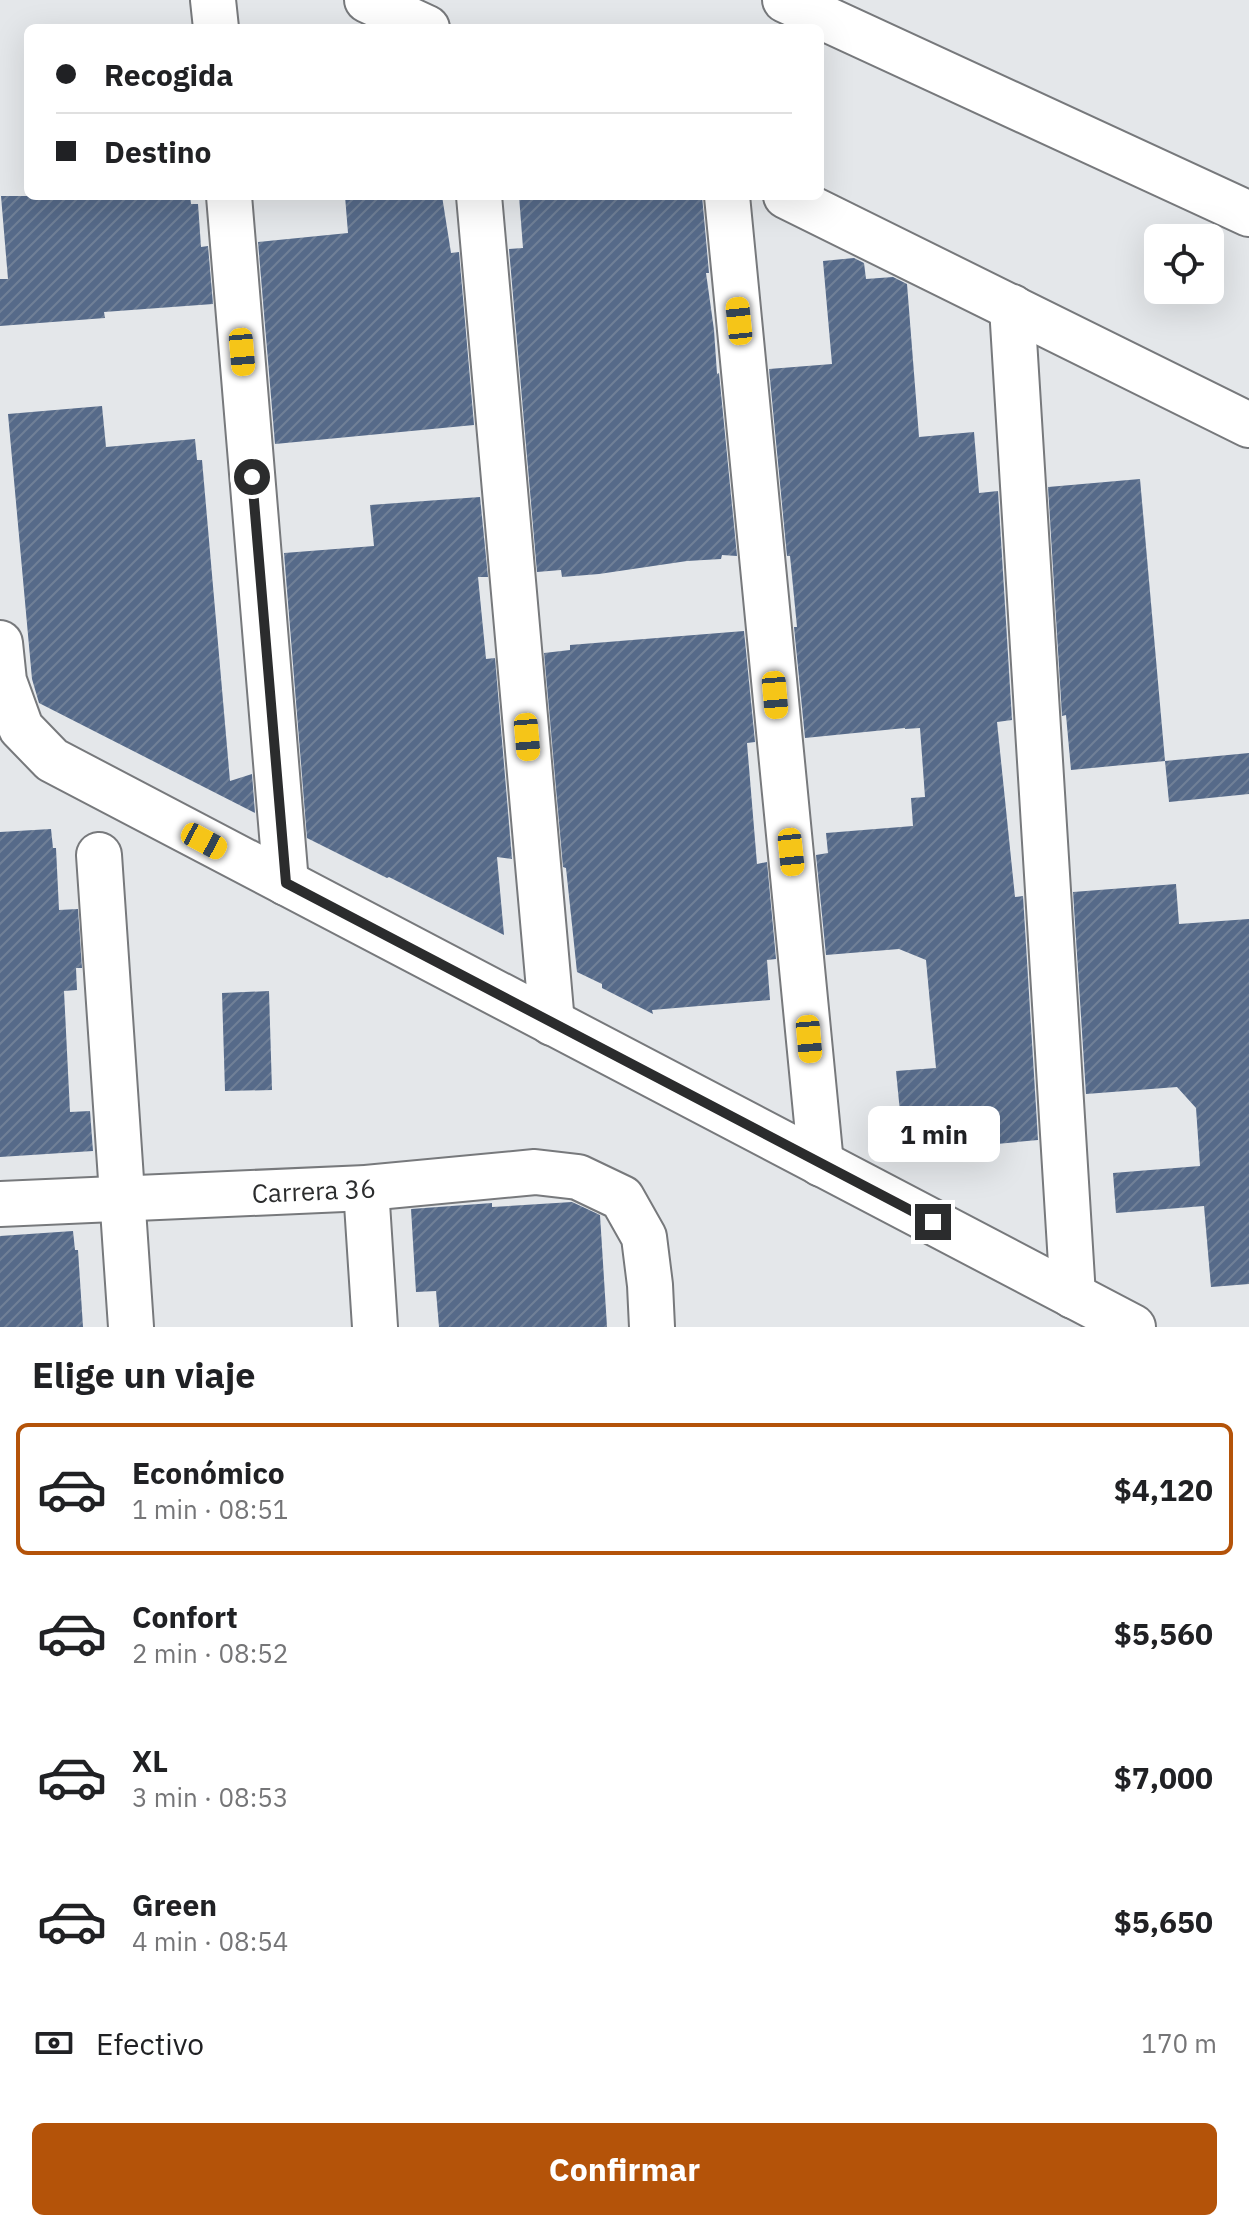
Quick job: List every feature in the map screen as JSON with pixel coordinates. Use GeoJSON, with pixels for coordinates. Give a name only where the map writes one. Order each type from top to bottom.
{"type":"FeatureCollection","features":[{"type":"Feature","properties":{"kind":"street"},"geometry":{"type":"LineString","coordinates":[[213,0],[216,24]]}},
{"type":"Feature","properties":{"kind":"street"},"geometry":{"type":"LineString","coordinates":[[367,0],[418,24]]}},
{"type":"Feature","properties":{"kind":"street"},"geometry":{"type":"LineString","coordinates":[[785,0],[1249,214]]}},
{"type":"Feature","properties":{"kind":"street"},"geometry":{"type":"LineString","coordinates":[[229,200],[286,883]]}},
{"type":"Feature","properties":{"kind":"street"},"geometry":{"type":"LineString","coordinates":[[479,200],[552,1023]]}},
{"type":"Feature","properties":{"kind":"street"},"geometry":{"type":"LineString","coordinates":[[727,200],[821,1164]]}},
{"type":"Feature","properties":{"kind":"street"},"geometry":{"type":"LineString","coordinates":[[794,200],[1249,425]]}},
{"type":"Feature","properties":{"kind":"street"},"geometry":{"type":"LineString","coordinates":[[1012,307],[1073,1296]]}},
{"type":"Feature","properties":{"kind":"street"},"geometry":{"type":"LineString","coordinates":[[0,643],[4,681],[21,728],[52,760],[1133,1327]]}},
{"type":"Feature","properties":{"kind":"street"},"geometry":{"type":"LineString","coordinates":[[99,855],[131,1327]]}},
{"type":"Feature","properties":{"kind":"street","name":"Carrera 36"},"geometry":{"type":"LineString","coordinates":[[0,1204],[366,1188],[535,1172],[578,1177],[622,1198],[644,1237],[652,1327]]}},
{"type":"Feature","properties":{"kind":"street"},"geometry":{"type":"LineString","coordinates":[[366,1188],[375,1327]]}},
{"type":"Feature","properties":{"kind":"building"},"geometry":{"type":"Polygon","coordinates":[[[1,196],[24,196],[24,200],[190,200],[191,204],[198,204],[201,247],[208,246],[213,304],[104,312],[105,318],[0,326],[0,279],[8,279],[1,196]]]}},
{"type":"Feature","properties":{"kind":"building"},"geometry":{"type":"Polygon","coordinates":[[[345,200],[443,200],[451,253],[459,252],[474,425],[275,444],[258,242],[348,233],[345,200]]]}},
{"type":"Feature","properties":{"kind":"building"},"geometry":{"type":"Polygon","coordinates":[[[519,200],[702,200],[709,273],[706,273],[737,556],[722,555],[721,559],[562,577],[561,570],[537,572],[509,249],[523,248],[519,200]]]}},
{"type":"Feature","properties":{"kind":"building"},"geometry":{"type":"Polygon","coordinates":[[[854,258],[864,263],[866,279],[893,277],[907,284],[919,437],[974,432],[979,493],[998,491],[1012,720],[997,722],[1015,897],[1023,896],[1038,1140],[944,1149],[940,1108],[900,1112],[896,1071],[936,1068],[926,960],[899,949],[826,955],[816,855],[828,853],[826,833],[913,826],[911,798],[925,797],[920,728],[805,738],[794,627],[797,627],[769,369],[832,364],[823,261],[854,258]]]}},
{"type":"Feature","properties":{"kind":"building"},"geometry":{"type":"Polygon","coordinates":[[[102,406],[106,447],[195,439],[197,460],[202,460],[230,781],[252,774],[255,813],[39,703],[32,679],[8,414],[102,406]]]}},
{"type":"Feature","properties":{"kind":"building"},"geometry":{"type":"Polygon","coordinates":[[[1140,479],[1165,761],[1071,770],[1066,715],[1062,716],[1048,487],[1140,479]]]}},
{"type":"Feature","properties":{"kind":"building"},"geometry":{"type":"Polygon","coordinates":[[[480,497],[488,577],[478,577],[486,659],[495,658],[512,859],[497,857],[504,935],[307,838],[284,553],[374,546],[370,505],[480,497]]]}},
{"type":"Feature","properties":{"kind":"building"},"geometry":{"type":"Polygon","coordinates":[[[744,631],[755,742],[747,743],[757,864],[767,862],[776,959],[767,960],[770,1000],[652,1010],[653,1014],[577,972],[566,868],[563,867],[544,653],[570,650],[570,645],[744,631]]]}},
{"type":"Feature","properties":{"kind":"building"},"geometry":{"type":"Polygon","coordinates":[[[1249,753],[1249,794],[1169,802],[1165,761],[1249,753]]]}},
{"type":"Feature","properties":{"kind":"building"},"geometry":{"type":"Polygon","coordinates":[[[51,829],[53,848],[56,848],[59,910],[78,909],[82,968],[76,968],[77,990],[64,991],[70,1112],[90,1111],[93,1151],[0,1157],[0,832],[51,829]]]}},
{"type":"Feature","properties":{"kind":"building"},"geometry":{"type":"Polygon","coordinates":[[[1176,884],[1179,924],[1249,919],[1249,1284],[1211,1287],[1204,1206],[1116,1213],[1113,1173],[1200,1166],[1196,1108],[1177,1087],[1086,1094],[1073,892],[1176,884]]]}},
{"type":"Feature","properties":{"kind":"building"},"geometry":{"type":"Polygon","coordinates":[[[269,991],[272,1090],[225,1091],[222,993],[269,991]]]}},
{"type":"Feature","properties":{"kind":"building"},"geometry":{"type":"Polygon","coordinates":[[[572,1202],[600,1215],[607,1327],[439,1327],[436,1291],[416,1292],[411,1209],[492,1203],[492,1207],[572,1202]]]}},
{"type":"Feature","properties":{"kind":"building"},"geometry":{"type":"Polygon","coordinates":[[[73,1231],[75,1250],[78,1250],[83,1327],[0,1327],[0,1236],[73,1231]]]}},
{"type":"Feature","properties":{"kind":"route"},"geometry":{"type":"LineString","coordinates":[[252,477],[286,883],[933,1222]]}}]}
